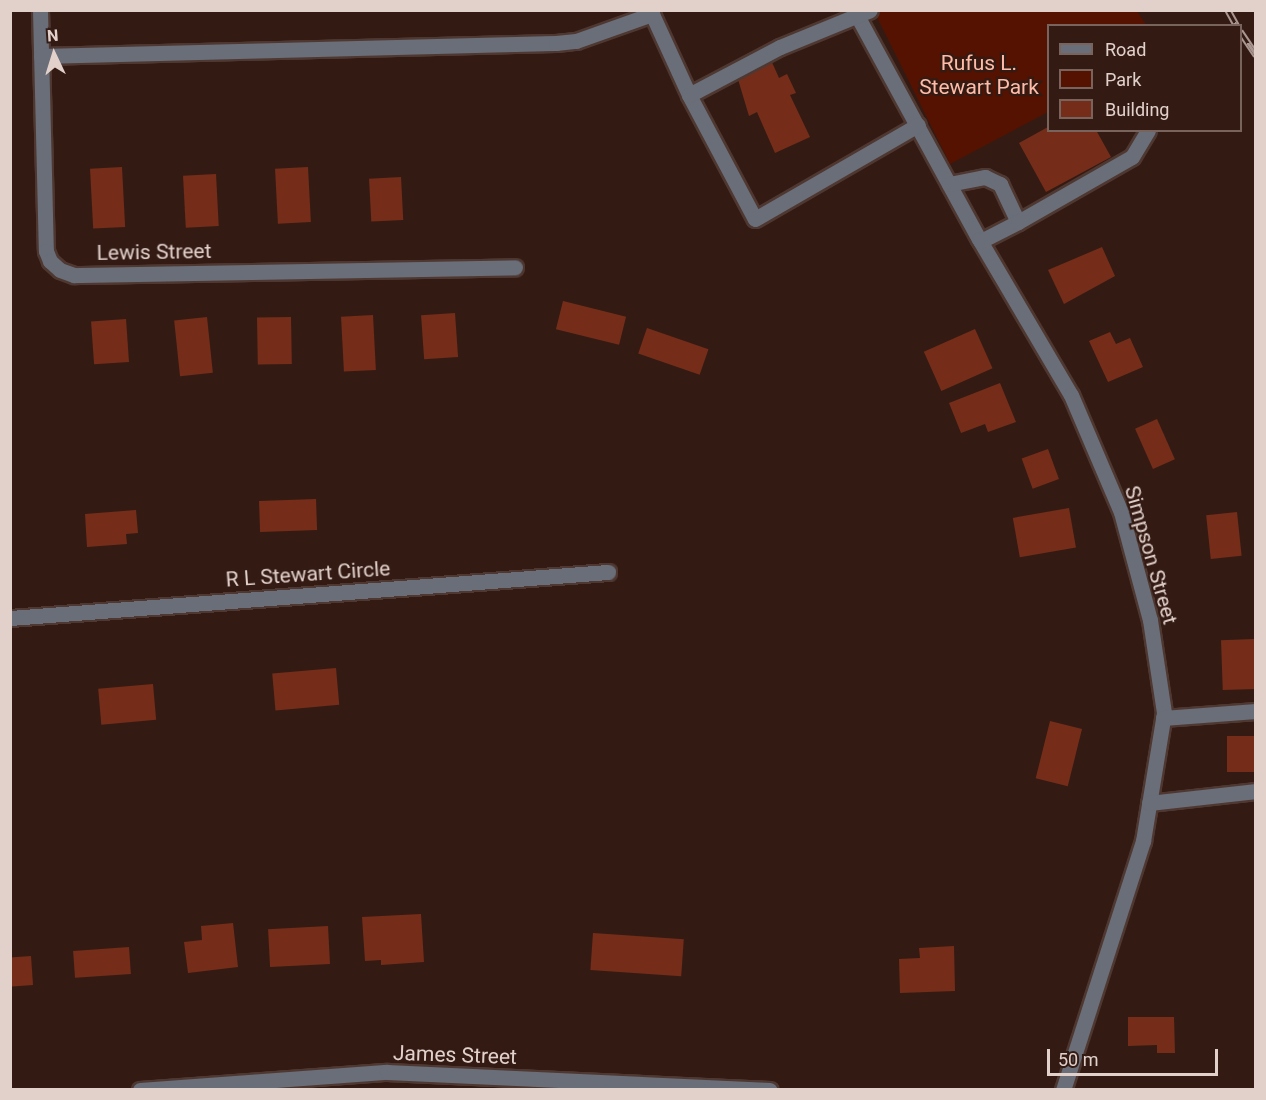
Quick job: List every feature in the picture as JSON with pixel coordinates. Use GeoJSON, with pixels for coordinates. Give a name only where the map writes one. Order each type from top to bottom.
{"type":"FeatureCollection","features":[{"type":"Feature","properties":{"kind":"street","name":"Lewis Street"},"geometry":{"type":"LineString","coordinates":[[40,10],[46,251],[50,261],[60,270],[74,275],[515,267]]}},
{"type":"Feature","properties":{"kind":"street"},"geometry":{"type":"LineString","coordinates":[[41,56],[556,43],[576,41],[656,12],[689,95],[755,219],[918,125]]}},
{"type":"Feature","properties":{"kind":"street"},"geometry":{"type":"LineString","coordinates":[[689,95],[780,47],[861,13]]}},
{"type":"Feature","properties":{"kind":"street","name":"Simpson Street"},"geometry":{"type":"LineString","coordinates":[[861,13],[981,241],[1071,395],[1121,512],[1150,620],[1163,718],[1143,842],[1111,951],[1063,1089]]}},
{"type":"Feature","properties":{"kind":"street"},"geometry":{"type":"LineString","coordinates":[[981,241],[1132,157],[1147,132]]}},
{"type":"Feature","properties":{"kind":"street"},"geometry":{"type":"LineString","coordinates":[[950,184],[978,177],[1000,184],[1018,222]]}},
{"type":"Feature","properties":{"kind":"street","name":"R L Stewart Circle"},"geometry":{"type":"LineString","coordinates":[[10,618],[608,572]]}},
{"type":"Feature","properties":{"kind":"street"},"geometry":{"type":"LineString","coordinates":[[1163,718],[1256,711]]}},
{"type":"Feature","properties":{"kind":"street"},"geometry":{"type":"LineString","coordinates":[[1149,803],[1256,791]]}},
{"type":"Feature","properties":{"kind":"street","name":"James Street"},"geometry":{"type":"LineString","coordinates":[[140,1089],[387,1072],[770,1089]]}},
{"type":"Feature","properties":{"kind":"green space","name":"Rufus L. Stewart Park"},"geometry":{"type":"Polygon","coordinates":[[[874,11],[1137,11],[1145,24],[1047,24],[1047,113],[950,164],[874,11]]]}},
{"type":"Feature","properties":{"kind":"building"},"geometry":{"type":"Polygon","coordinates":[[[771,60],[779,78],[787,74],[796,93],[790,95],[810,137],[775,153],[757,112],[749,116],[737,76],[771,60]]]}},
{"type":"Feature","properties":{"kind":"building"},"geometry":{"type":"Polygon","coordinates":[[[1047,128],[1047,132],[1097,132],[1111,157],[1046,192],[1019,143],[1047,128]]]}},
{"type":"Feature","properties":{"kind":"building"},"geometry":{"type":"Polygon","coordinates":[[[122,167],[125,227],[93,229],[90,169],[122,167]]]}},
{"type":"Feature","properties":{"kind":"building"},"geometry":{"type":"Polygon","coordinates":[[[308,167],[311,222],[278,224],[275,169],[308,167]]]}},
{"type":"Feature","properties":{"kind":"building"},"geometry":{"type":"Polygon","coordinates":[[[216,174],[219,226],[186,228],[183,176],[216,174]]]}},
{"type":"Feature","properties":{"kind":"building"},"geometry":{"type":"Polygon","coordinates":[[[401,177],[403,220],[371,222],[369,179],[401,177]]]}},
{"type":"Feature","properties":{"kind":"building"},"geometry":{"type":"Polygon","coordinates":[[[1102,247],[1115,276],[1064,304],[1048,270],[1102,247]]]}},
{"type":"Feature","properties":{"kind":"building"},"geometry":{"type":"Polygon","coordinates":[[[563,301],[626,317],[619,345],[556,329],[563,301]]]}},
{"type":"Feature","properties":{"kind":"building"},"geometry":{"type":"Polygon","coordinates":[[[455,313],[458,357],[424,359],[421,315],[455,313]]]}},
{"type":"Feature","properties":{"kind":"building"},"geometry":{"type":"Polygon","coordinates":[[[373,315],[376,370],[344,372],[341,317],[373,315]]]}},
{"type":"Feature","properties":{"kind":"building"},"geometry":{"type":"Polygon","coordinates":[[[207,317],[213,373],[180,376],[174,320],[207,317]]]}},
{"type":"Feature","properties":{"kind":"building"},"geometry":{"type":"Polygon","coordinates":[[[291,317],[292,364],[258,365],[257,318],[291,317]]]}},
{"type":"Feature","properties":{"kind":"building"},"geometry":{"type":"Polygon","coordinates":[[[126,319],[129,362],[94,364],[91,321],[126,319]]]}},
{"type":"Feature","properties":{"kind":"building"},"geometry":{"type":"Polygon","coordinates":[[[647,328],[708,349],[700,375],[638,354],[647,328]]]}},
{"type":"Feature","properties":{"kind":"building"},"geometry":{"type":"Polygon","coordinates":[[[975,329],[992,368],[941,391],[924,352],[975,329]]]}},
{"type":"Feature","properties":{"kind":"building"},"geometry":{"type":"Polygon","coordinates":[[[1110,332],[1116,344],[1130,338],[1143,367],[1108,382],[1089,341],[1110,332]]]}},
{"type":"Feature","properties":{"kind":"building"},"geometry":{"type":"Polygon","coordinates":[[[1000,383],[1016,422],[988,432],[985,424],[961,433],[949,403],[1000,383]]]}},
{"type":"Feature","properties":{"kind":"building"},"geometry":{"type":"Polygon","coordinates":[[[1157,419],[1175,459],[1153,469],[1135,429],[1157,419]]]}},
{"type":"Feature","properties":{"kind":"building"},"geometry":{"type":"Polygon","coordinates":[[[1048,449],[1059,479],[1033,489],[1022,459],[1048,449]]]}},
{"type":"Feature","properties":{"kind":"building"},"geometry":{"type":"Polygon","coordinates":[[[316,499],[317,530],[260,532],[259,501],[316,499]]]}},
{"type":"Feature","properties":{"kind":"building"},"geometry":{"type":"Polygon","coordinates":[[[1069,508],[1076,547],[1020,557],[1013,518],[1069,508]]]}},
{"type":"Feature","properties":{"kind":"building"},"geometry":{"type":"Polygon","coordinates":[[[136,510],[138,533],[126,534],[127,544],[87,547],[85,514],[136,510]]]}},
{"type":"Feature","properties":{"kind":"building"},"geometry":{"type":"Polygon","coordinates":[[[1237,512],[1242,556],[1211,559],[1206,515],[1237,512]]]}},
{"type":"Feature","properties":{"kind":"building"},"geometry":{"type":"Polygon","coordinates":[[[1254,639],[1256,689],[1223,690],[1221,640],[1254,639]]]}},
{"type":"Feature","properties":{"kind":"building"},"geometry":{"type":"Polygon","coordinates":[[[336,668],[339,705],[275,710],[272,674],[336,668]]]}},
{"type":"Feature","properties":{"kind":"building"},"geometry":{"type":"Polygon","coordinates":[[[153,684],[156,720],[101,725],[98,689],[153,684]]]}},
{"type":"Feature","properties":{"kind":"building"},"geometry":{"type":"Polygon","coordinates":[[[1050,721],[1082,729],[1068,786],[1036,778],[1050,721]]]}},
{"type":"Feature","properties":{"kind":"building"},"geometry":{"type":"Polygon","coordinates":[[[1227,736],[1256,736],[1256,772],[1227,772],[1227,736]]]}},
{"type":"Feature","properties":{"kind":"building"},"geometry":{"type":"Polygon","coordinates":[[[421,914],[424,962],[381,965],[381,960],[365,961],[362,917],[421,914]]]}},
{"type":"Feature","properties":{"kind":"building"},"geometry":{"type":"Polygon","coordinates":[[[233,923],[238,967],[188,973],[184,942],[202,940],[201,926],[233,923]]]}},
{"type":"Feature","properties":{"kind":"building"},"geometry":{"type":"Polygon","coordinates":[[[328,926],[330,964],[270,967],[268,929],[328,926]]]}},
{"type":"Feature","properties":{"kind":"building"},"geometry":{"type":"Polygon","coordinates":[[[593,933],[684,939],[681,976],[590,970],[593,933]]]}},
{"type":"Feature","properties":{"kind":"building"},"geometry":{"type":"Polygon","coordinates":[[[954,946],[955,991],[900,993],[899,959],[920,958],[919,948],[954,946]]]}},
{"type":"Feature","properties":{"kind":"building"},"geometry":{"type":"Polygon","coordinates":[[[129,947],[131,974],[75,978],[73,951],[129,947]]]}},
{"type":"Feature","properties":{"kind":"building"},"geometry":{"type":"Polygon","coordinates":[[[31,956],[33,985],[12,986],[10,957],[31,956]]]}},
{"type":"Feature","properties":{"kind":"building"},"geometry":{"type":"Polygon","coordinates":[[[1128,1017],[1174,1017],[1175,1053],[1157,1053],[1157,1045],[1128,1046],[1128,1017]]]}},
{"type":"Feature","properties":{"kind":"railway"},"geometry":{"type":"LineString","coordinates":[[1228,10],[1236,24]]}},
{"type":"Feature","properties":{"kind":"railway"},"geometry":{"type":"LineString","coordinates":[[1242,34],[1256,55]]}}]}
